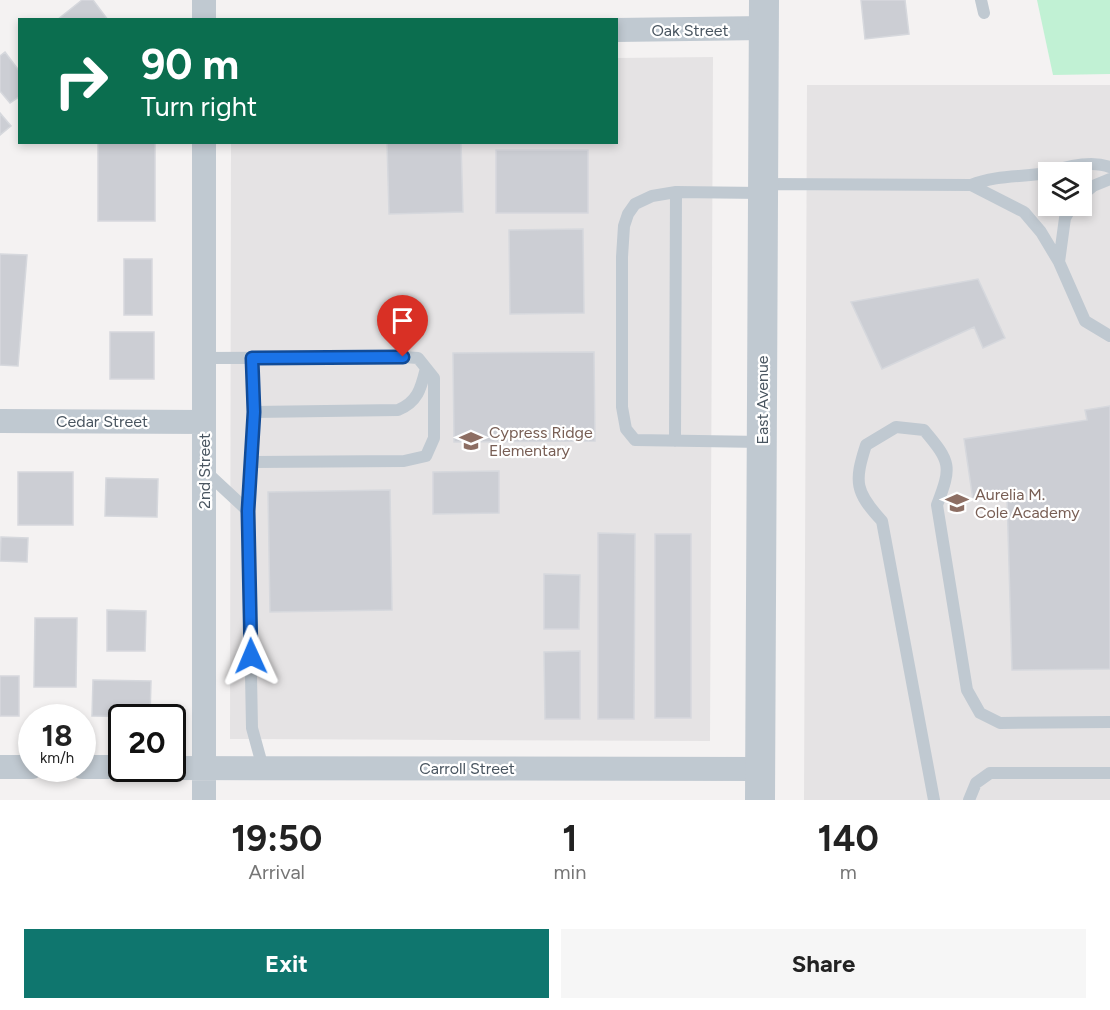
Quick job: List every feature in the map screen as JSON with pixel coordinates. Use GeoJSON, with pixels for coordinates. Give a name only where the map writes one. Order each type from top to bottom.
{"type":"FeatureCollection","features":[{"type":"Feature","properties":{"kind":"street"},"geometry":{"type":"LineString","coordinates":[[204,0],[204,18]]}},
{"type":"Feature","properties":{"kind":"street","name":"Oak Street"},"geometry":{"type":"LineString","coordinates":[[618,30],[764,14]]}},
{"type":"Feature","properties":{"kind":"street","name":"East Avenue"},"geometry":{"type":"LineString","coordinates":[[760,800],[764,14]]}},
{"type":"Feature","properties":{"kind":"street","name":"2nd Street"},"geometry":{"type":"LineString","coordinates":[[204,144],[204,800]]}},
{"type":"Feature","properties":{"kind":"street","name":"Cedar Street"},"geometry":{"type":"LineString","coordinates":[[0,421],[204,422]]}},
{"type":"Feature","properties":{"kind":"street"},"geometry":{"type":"LineString","coordinates":[[0,767],[18,767]]}},
{"type":"Feature","properties":{"kind":"street","name":"Carroll Street"},"geometry":{"type":"LineString","coordinates":[[186,768],[760,770]]}},
{"type":"Feature","properties":{"kind":"lane"},"geometry":{"type":"LineString","coordinates":[[981,0],[984,13]]}},
{"type":"Feature","properties":{"kind":"lane"},"geometry":{"type":"LineString","coordinates":[[1092,166],[1110,167]]}},
{"type":"Feature","properties":{"kind":"lane"},"geometry":{"type":"LineString","coordinates":[[762,442],[635,440],[626,429],[622,407],[622,257],[624,226],[634,204],[652,196],[676,192],[971,185],[988,178],[1038,174]]}},
{"type":"Feature","properties":{"kind":"lane"},"geometry":{"type":"LineString","coordinates":[[1092,187],[1110,179]]}},
{"type":"Feature","properties":{"kind":"lane"},"geometry":{"type":"LineString","coordinates":[[971,185],[1024,212],[1041,232],[1059,262],[1085,321],[1110,336]]}},
{"type":"Feature","properties":{"kind":"lane"},"geometry":{"type":"LineString","coordinates":[[675,441],[676,192]]}},
{"type":"Feature","properties":{"kind":"lane"},"geometry":{"type":"LineString","coordinates":[[1059,262],[1066,216]]}},
{"type":"Feature","properties":{"kind":"lane"},"geometry":{"type":"LineString","coordinates":[[204,358],[418,358],[434,378],[434,438],[426,456],[404,461],[250,462]]}},
{"type":"Feature","properties":{"kind":"lane"},"geometry":{"type":"LineString","coordinates":[[252,358],[254,412],[248,511],[252,728],[262,768]]}},
{"type":"Feature","properties":{"kind":"lane"},"geometry":{"type":"LineString","coordinates":[[254,412],[398,410],[409,406],[420,392],[426,368]]}},
{"type":"Feature","properties":{"kind":"lane"},"geometry":{"type":"LineString","coordinates":[[934,800],[882,521],[864,502],[857,473],[866,445],[896,427],[924,430],[943,452],[948,476],[937,505],[967,690],[980,713],[1000,723],[1110,722]]}},
{"type":"Feature","properties":{"kind":"lane"},"geometry":{"type":"LineString","coordinates":[[204,470],[248,511]]}},
{"type":"Feature","properties":{"kind":"lane"},"geometry":{"type":"LineString","coordinates":[[969,800],[976,783],[990,773],[1110,773]]}},
{"type":"Feature","properties":{"kind":"shaded area","name":"Cypress Ridge Elementary"},"geometry":{"type":"Polygon","coordinates":[[[713,57],[710,741],[230,739],[231,144],[618,144],[618,58],[713,57]]]}},
{"type":"Feature","properties":{"kind":"shaded area","name":"Aurelia M. Cole Academy"},"geometry":{"type":"Polygon","coordinates":[[[807,85],[1110,85],[1110,800],[804,800],[807,85]]]}},
{"type":"Feature","properties":{"kind":"green space"},"geometry":{"type":"Polygon","coordinates":[[[1037,0],[1110,0],[1110,74],[1053,75],[1037,0]]]}},
{"type":"Feature","properties":{"kind":"building"},"geometry":{"type":"Polygon","coordinates":[[[82,0],[93,0],[106,18],[60,18],[82,0]]]}},
{"type":"Feature","properties":{"kind":"building"},"geometry":{"type":"Polygon","coordinates":[[[861,0],[905,0],[909,34],[865,39],[861,0]]]}},
{"type":"Feature","properties":{"kind":"building"},"geometry":{"type":"Polygon","coordinates":[[[5,52],[18,69],[18,97],[10,103],[0,91],[0,56],[5,52]]]}},
{"type":"Feature","properties":{"kind":"building"},"geometry":{"type":"Polygon","coordinates":[[[0,113],[11,126],[0,135],[0,113]]]}},
{"type":"Feature","properties":{"kind":"building"},"geometry":{"type":"Polygon","coordinates":[[[98,144],[155,144],[155,221],[98,221],[98,144]]]}},
{"type":"Feature","properties":{"kind":"building"},"geometry":{"type":"Polygon","coordinates":[[[387,144],[461,144],[463,212],[389,214],[387,144]]]}},
{"type":"Feature","properties":{"kind":"building"},"geometry":{"type":"Polygon","coordinates":[[[496,150],[588,150],[588,213],[496,213],[496,150]]]}},
{"type":"Feature","properties":{"kind":"building"},"geometry":{"type":"Polygon","coordinates":[[[583,229],[584,313],[510,314],[509,230],[583,229]]]}},
{"type":"Feature","properties":{"kind":"building"},"geometry":{"type":"Polygon","coordinates":[[[0,254],[27,255],[18,366],[0,365],[0,254]]]}},
{"type":"Feature","properties":{"kind":"building"},"geometry":{"type":"Polygon","coordinates":[[[124,259],[152,259],[152,315],[124,315],[124,259]]]}},
{"type":"Feature","properties":{"kind":"building"},"geometry":{"type":"Polygon","coordinates":[[[978,279],[1005,338],[983,348],[974,327],[882,369],[851,302],[978,279]]]}},
{"type":"Feature","properties":{"kind":"building"},"geometry":{"type":"Polygon","coordinates":[[[110,332],[154,332],[154,379],[110,379],[110,332]]]}},
{"type":"Feature","properties":{"kind":"building"},"geometry":{"type":"Polygon","coordinates":[[[594,352],[595,441],[454,442],[453,353],[594,352]]]}},
{"type":"Feature","properties":{"kind":"building"},"geometry":{"type":"Polygon","coordinates":[[[1110,406],[1110,669],[1012,670],[1007,496],[973,500],[964,439],[1087,420],[1085,410],[1110,406]]]}},
{"type":"Feature","properties":{"kind":"building"},"geometry":{"type":"Polygon","coordinates":[[[499,471],[499,513],[433,514],[433,472],[499,471]]]}},
{"type":"Feature","properties":{"kind":"building"},"geometry":{"type":"Polygon","coordinates":[[[18,472],[73,472],[73,525],[18,525],[18,472]]]}},
{"type":"Feature","properties":{"kind":"building"},"geometry":{"type":"Polygon","coordinates":[[[106,478],[158,479],[157,517],[105,516],[106,478]]]}},
{"type":"Feature","properties":{"kind":"building"},"geometry":{"type":"Polygon","coordinates":[[[390,490],[392,610],[270,612],[268,492],[390,490]]]}},
{"type":"Feature","properties":{"kind":"building"},"geometry":{"type":"Polygon","coordinates":[[[598,533],[635,534],[634,719],[598,719],[598,533]]]}},
{"type":"Feature","properties":{"kind":"building"},"geometry":{"type":"Polygon","coordinates":[[[655,534],[691,534],[691,718],[655,718],[655,534]]]}},
{"type":"Feature","properties":{"kind":"building"},"geometry":{"type":"Polygon","coordinates":[[[1,537],[28,538],[27,562],[0,561],[1,537]]]}},
{"type":"Feature","properties":{"kind":"building"},"geometry":{"type":"Polygon","coordinates":[[[544,574],[580,575],[579,629],[544,629],[544,574]]]}},
{"type":"Feature","properties":{"kind":"building"},"geometry":{"type":"Polygon","coordinates":[[[107,610],[146,611],[145,651],[107,651],[107,610]]]}},
{"type":"Feature","properties":{"kind":"building"},"geometry":{"type":"Polygon","coordinates":[[[35,618],[77,618],[76,687],[34,687],[35,618]]]}},
{"type":"Feature","properties":{"kind":"building"},"geometry":{"type":"Polygon","coordinates":[[[580,651],[580,719],[545,719],[544,652],[580,651]]]}},
{"type":"Feature","properties":{"kind":"building"},"geometry":{"type":"Polygon","coordinates":[[[0,676],[19,676],[18,716],[0,716],[0,676]]]}},
{"type":"Feature","properties":{"kind":"building"},"geometry":{"type":"Polygon","coordinates":[[[93,680],[151,681],[150,704],[108,704],[108,716],[96,716],[96,704],[92,704],[93,680]]]}},
{"type":"Feature","properties":{"kind":"place","name":"Cypress Ridge Elementary"},"geometry":{"type":"Point","coordinates":[471,441]}},
{"type":"Feature","properties":{"kind":"place","name":"Aurelia M. Cole Academy"},"geometry":{"type":"Point","coordinates":[957,503]}},
{"type":"Feature","properties":{"kind":"route"},"geometry":{"type":"LineString","coordinates":[[251,656],[248,511],[254,412],[252,358],[403,357]]}}]}
